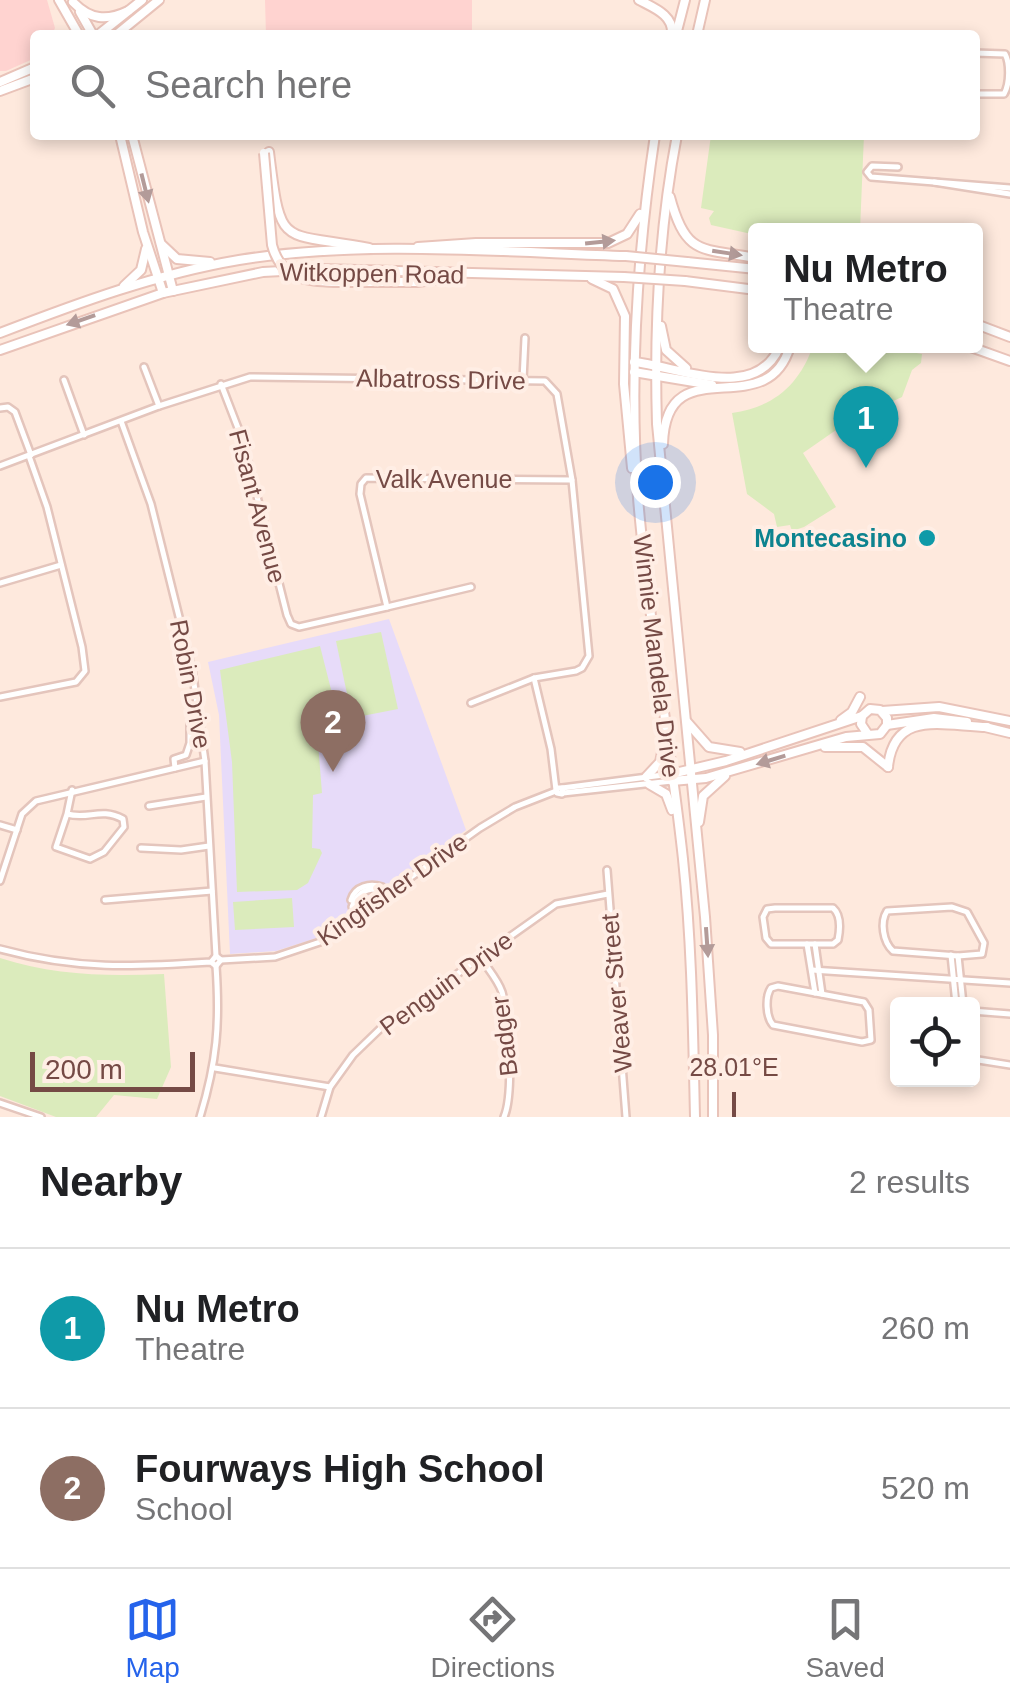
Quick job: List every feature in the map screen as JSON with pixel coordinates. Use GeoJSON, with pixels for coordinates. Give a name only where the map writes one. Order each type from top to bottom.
{"type":"FeatureCollection","features":[{"type":"Feature","properties":{"kind":"main road"},"geometry":{"type":"LineString","coordinates":[[59,0],[76,30]]}},
{"type":"Feature","properties":{"kind":"main road"},"geometry":{"type":"LineString","coordinates":[[102,30],[142,0]]}},
{"type":"Feature","properties":{"kind":"main road"},"geometry":{"type":"LineString","coordinates":[[124,30],[159,0]]}},
{"type":"Feature","properties":{"kind":"main road"},"geometry":{"type":"LineString","coordinates":[[639,0],[666,16],[673,30]]}},
{"type":"Feature","properties":{"kind":"main road"},"geometry":{"type":"LineString","coordinates":[[676,30],[685,0]]}},
{"type":"Feature","properties":{"kind":"main road"},"geometry":{"type":"LineString","coordinates":[[698,30],[705,0]]}},
{"type":"Feature","properties":{"kind":"main road"},"geometry":{"type":"LineString","coordinates":[[73,1],[95,17],[128,11]]}},
{"type":"Feature","properties":{"kind":"main road"},"geometry":{"type":"LineString","coordinates":[[73,1],[92,30]]}},
{"type":"Feature","properties":{"kind":"main road"},"geometry":{"type":"LineString","coordinates":[[70,18],[70,30]]}},
{"type":"Feature","properties":{"kind":"main road"},"geometry":{"type":"LineString","coordinates":[[0,82],[30,69]]}},
{"type":"Feature","properties":{"kind":"main road"},"geometry":{"type":"LineString","coordinates":[[0,91],[30,80]]}},
{"type":"Feature","properties":{"kind":"main road"},"geometry":{"type":"LineString","coordinates":[[120,289],[145,262],[143,232],[121,140]]}},
{"type":"Feature","properties":{"kind":"main road"},"geometry":{"type":"LineString","coordinates":[[133,140],[163,276]]}},
{"type":"Feature","properties":{"kind":"main road","name":"Winnie Mandela Drive"},"geometry":{"type":"LineString","coordinates":[[654,140],[645,203],[634,367],[638,494],[679,823],[692,967],[696,1117]]}},
{"type":"Feature","properties":{"kind":"main road","name":"Winnie Mandela Drive"},"geometry":{"type":"LineString","coordinates":[[675,140],[668,188],[656,369],[662,492],[699,844],[712,1035],[713,1117]]}},
{"type":"Feature","properties":{"kind":"main road"},"geometry":{"type":"LineString","coordinates":[[381,251],[306,239],[284,226],[276,209],[266,153],[276,258],[296,278],[416,282],[466,274]]}},
{"type":"Feature","properties":{"kind":"main road"},"geometry":{"type":"LineString","coordinates":[[668,188],[680,228],[691,242],[706,250],[748,257]]}},
{"type":"Feature","properties":{"kind":"main road"},"geometry":{"type":"LineString","coordinates":[[398,251],[476,242],[608,243],[632,230],[645,203]]}},
{"type":"Feature","properties":{"kind":"main road"},"geometry":{"type":"LineString","coordinates":[[143,232],[168,292]]}},
{"type":"Feature","properties":{"kind":"main road"},"geometry":{"type":"LineString","coordinates":[[158,240],[171,256],[183,262],[239,260]]}},
{"type":"Feature","properties":{"kind":"main road","name":"Witkoppen Road"},"geometry":{"type":"LineString","coordinates":[[0,334],[120,289],[239,260],[398,251],[626,256],[748,268]]}},
{"type":"Feature","properties":{"kind":"main road","name":"Witkoppen Road"},"geometry":{"type":"LineString","coordinates":[[0,350],[168,292],[292,269],[624,277],[748,289]]}},
{"type":"Feature","properties":{"kind":"main road"},"geometry":{"type":"LineString","coordinates":[[562,276],[603,283],[622,304],[626,420],[638,494]]}},
{"type":"Feature","properties":{"kind":"main road"},"geometry":{"type":"LineString","coordinates":[[658,313],[666,350],[678,364],[694,372]]}},
{"type":"Feature","properties":{"kind":"main road"},"geometry":{"type":"LineString","coordinates":[[983,327],[1010,338]]}},
{"type":"Feature","properties":{"kind":"main road"},"geometry":{"type":"LineString","coordinates":[[983,351],[1010,361]]}},
{"type":"Feature","properties":{"kind":"main road"},"geometry":{"type":"LineString","coordinates":[[634,367],[734,378],[756,374],[776,353]]}},
{"type":"Feature","properties":{"kind":"main road"},"geometry":{"type":"LineString","coordinates":[[662,492],[664,426],[670,408],[680,396],[690,391],[752,386],[768,378],[787,353]]}},
{"type":"Feature","properties":{"kind":"main road"},"geometry":{"type":"LineString","coordinates":[[656,369],[726,387]]}},
{"type":"Feature","properties":{"kind":"main road"},"geometry":{"type":"LineString","coordinates":[[829,727],[847,717],[860,698]]}},
{"type":"Feature","properties":{"kind":"main road"},"geometry":{"type":"LineString","coordinates":[[690,775],[862,716],[870,709],[939,706],[1010,721]]}},
{"type":"Feature","properties":{"kind":"main road"},"geometry":{"type":"LineString","coordinates":[[882,711],[887,725]]}},
{"type":"Feature","properties":{"kind":"main road"},"geometry":{"type":"LineString","coordinates":[[684,715],[694,733],[709,747],[750,752]]}},
{"type":"Feature","properties":{"kind":"main road"},"geometry":{"type":"LineString","coordinates":[[862,716],[860,724],[866,733]]}},
{"type":"Feature","properties":{"kind":"main road"},"geometry":{"type":"LineString","coordinates":[[672,778],[742,768],[866,733],[880,734],[887,725],[934,718],[1010,733]]}},
{"type":"Feature","properties":{"kind":"main road"},"geometry":{"type":"LineString","coordinates":[[803,750],[864,747],[888,767],[895,738],[907,728],[987,727]]}},
{"type":"Feature","properties":{"kind":"main road"},"geometry":{"type":"LineString","coordinates":[[665,728],[660,762],[648,781],[666,794],[679,823]]}},
{"type":"Feature","properties":{"kind":"main road"},"geometry":{"type":"LineString","coordinates":[[699,844],[704,796],[713,783],[742,768]]}},
{"type":"Feature","properties":{"kind":"street"},"geometry":{"type":"LineString","coordinates":[[980,53],[1005,54],[1010,66],[1004,94],[980,94]]}},
{"type":"Feature","properties":{"kind":"street"},"geometry":{"type":"LineString","coordinates":[[898,167],[872,166],[867,173],[871,177],[1010,191]]}},
{"type":"Feature","properties":{"kind":"street"},"geometry":{"type":"LineString","coordinates":[[523,380],[525,338]]}},
{"type":"Feature","properties":{"kind":"street"},"geometry":{"type":"LineString","coordinates":[[144,367],[159,406]]}},
{"type":"Feature","properties":{"kind":"street","name":"Albatross Drive"},"geometry":{"type":"LineString","coordinates":[[0,466],[221,384],[266,375],[545,381],[557,394],[572,480],[589,656],[576,671],[534,678],[472,703]]}},
{"type":"Feature","properties":{"kind":"street"},"geometry":{"type":"LineString","coordinates":[[64,380],[84,434]]}},
{"type":"Feature","properties":{"kind":"street","name":"Fisant Avenue"},"geometry":{"type":"LineString","coordinates":[[221,384],[242,441],[287,615],[294,626],[313,626],[387,607]]}},
{"type":"Feature","properties":{"kind":"street"},"geometry":{"type":"LineString","coordinates":[[0,408],[15,412],[47,506],[85,671],[76,682],[0,697]]}},
{"type":"Feature","properties":{"kind":"street","name":"Robin Drive"},"geometry":{"type":"LineString","coordinates":[[121,420],[150,504],[192,669],[206,761],[219,1015],[215,1068],[200,1117]]}},
{"type":"Feature","properties":{"kind":"street","name":"Valk Avenue"},"geometry":{"type":"LineString","coordinates":[[387,607],[360,494],[366,478],[572,480]]}},
{"type":"Feature","properties":{"kind":"street"},"geometry":{"type":"LineString","coordinates":[[0,583],[61,565]]}},
{"type":"Feature","properties":{"kind":"street"},"geometry":{"type":"LineString","coordinates":[[387,607],[471,587]]}},
{"type":"Feature","properties":{"kind":"street"},"geometry":{"type":"LineString","coordinates":[[534,678],[560,790]]}},
{"type":"Feature","properties":{"kind":"street"},"geometry":{"type":"LineString","coordinates":[[175,768],[174,760],[186,755],[189,749],[190,720],[200,717]]}},
{"type":"Feature","properties":{"kind":"street"},"geometry":{"type":"LineString","coordinates":[[0,881],[22,814],[30,804],[72,790],[206,761]]}},
{"type":"Feature","properties":{"kind":"street","name":"Kingfisher Drive"},"geometry":{"type":"LineString","coordinates":[[0,949],[91,967],[290,954],[320,942],[515,807],[560,790],[672,778]]}},
{"type":"Feature","properties":{"kind":"street"},"geometry":{"type":"LineString","coordinates":[[67,814],[110,812],[123,819],[124,827],[104,852],[90,859],[56,847],[72,790]]}},
{"type":"Feature","properties":{"kind":"street"},"geometry":{"type":"LineString","coordinates":[[149,806],[206,797]]}},
{"type":"Feature","properties":{"kind":"street"},"geometry":{"type":"LineString","coordinates":[[0,824],[17,830]]}},
{"type":"Feature","properties":{"kind":"street"},"geometry":{"type":"LineString","coordinates":[[141,848],[181,850],[210,846]]}},
{"type":"Feature","properties":{"kind":"street","name":"Weaver Street"},"geometry":{"type":"LineString","coordinates":[[606,870],[626,1117]]}},
{"type":"Feature","properties":{"kind":"street"},"geometry":{"type":"LineString","coordinates":[[358,917],[352,908],[352,895],[366,886],[382,887],[386,896]]}},
{"type":"Feature","properties":{"kind":"street"},"geometry":{"type":"LineString","coordinates":[[104,900],[212,891]]}},
{"type":"Feature","properties":{"kind":"street","name":"Penguin Drive"},"geometry":{"type":"LineString","coordinates":[[321,1117],[330,1087],[353,1054],[381,1028],[556,904],[608,894]]}},
{"type":"Feature","properties":{"kind":"street"},"geometry":{"type":"LineString","coordinates":[[896,908],[964,910],[985,948],[978,956],[954,956],[893,950],[886,942],[885,913],[896,908]]}},
{"type":"Feature","properties":{"kind":"street"},"geometry":{"type":"LineString","coordinates":[[835,910],[838,940],[833,944],[811,944],[768,941],[765,911],[835,910]]}},
{"type":"Feature","properties":{"kind":"street"},"geometry":{"type":"LineString","coordinates":[[811,944],[818,994]]}},
{"type":"Feature","properties":{"kind":"street"},"geometry":{"type":"LineString","coordinates":[[954,956],[962,997]]}},
{"type":"Feature","properties":{"kind":"street","name":"Badger"},"geometry":{"type":"LineString","coordinates":[[482,958],[504,1002],[510,1093],[504,1117]]}},
{"type":"Feature","properties":{"kind":"street"},"geometry":{"type":"LineString","coordinates":[[815,970],[1010,983]]}},
{"type":"Feature","properties":{"kind":"street"},"geometry":{"type":"LineString","coordinates":[[956,997],[957,979]]}},
{"type":"Feature","properties":{"kind":"street"},"geometry":{"type":"LineString","coordinates":[[771,988],[818,994],[866,1004],[871,1040],[862,1042],[778,1027],[770,1022],[771,988]]}},
{"type":"Feature","properties":{"kind":"street"},"geometry":{"type":"LineString","coordinates":[[980,1011],[1010,1014]]}},
{"type":"Feature","properties":{"kind":"street"},"geometry":{"type":"LineString","coordinates":[[980,1060],[1010,1066]]}},
{"type":"Feature","properties":{"kind":"street"},"geometry":{"type":"LineString","coordinates":[[215,1068],[330,1087]]}},
{"type":"Feature","properties":{"kind":"street"},"geometry":{"type":"LineString","coordinates":[[0,1103],[42,1117]]}},
{"type":"Feature","properties":{"kind":"shaded area"},"geometry":{"type":"Polygon","coordinates":[[[0,0],[47,0],[54,30],[30,30],[30,60],[0,71],[0,0]]]}},
{"type":"Feature","properties":{"kind":"shaded area"},"geometry":{"type":"Polygon","coordinates":[[[265,0],[472,0],[472,30],[266,30],[265,0]]]}},
{"type":"Feature","properties":{"kind":"shaded area"},"geometry":{"type":"Polygon","coordinates":[[[389,619],[466,830],[320,937],[276,951],[230,954],[219,715],[208,662],[389,619]]]}},
{"type":"Feature","properties":{"kind":"green space"},"geometry":{"type":"Polygon","coordinates":[[[710,140],[864,140],[860,223],[748,223],[748,233],[711,225],[709,218],[714,211],[701,208],[710,140]]]}},
{"type":"Feature","properties":{"kind":"green space"},"geometry":{"type":"Polygon","coordinates":[[[810,353],[922,354],[902,397],[876,409],[872,405],[803,453],[836,507],[792,531],[790,525],[777,527],[774,514],[747,494],[732,413],[760,405],[783,392],[810,353]]]}},
{"type":"Feature","properties":{"kind":"green space"},"geometry":{"type":"Polygon","coordinates":[[[381,632],[398,709],[352,718],[336,641],[381,632]]]}},
{"type":"Feature","properties":{"kind":"green space"},"geometry":{"type":"Polygon","coordinates":[[[320,646],[337,713],[316,718],[322,793],[313,795],[312,848],[322,853],[308,883],[297,890],[237,892],[232,762],[220,670],[320,646]]]}},
{"type":"Feature","properties":{"kind":"green space"},"geometry":{"type":"Polygon","coordinates":[[[292,898],[294,927],[235,930],[233,902],[292,898]]]}},
{"type":"Feature","properties":{"kind":"green space"},"geometry":{"type":"Polygon","coordinates":[[[0,958],[81,973],[164,974],[171,1067],[157,1099],[114,1095],[96,1117],[56,1117],[0,1096],[0,958]]]}},
{"type":"Feature","properties":{"kind":"place","name":"Nu Metro"},"geometry":{"type":"Point","coordinates":[866,468]}},
{"type":"Feature","properties":{"kind":"place","name":"Montecasino"},"geometry":{"type":"Point","coordinates":[927,538]}},
{"type":"Feature","properties":{"kind":"place","name":"Fourways High School"},"geometry":{"type":"Point","coordinates":[333,772]}}]}
